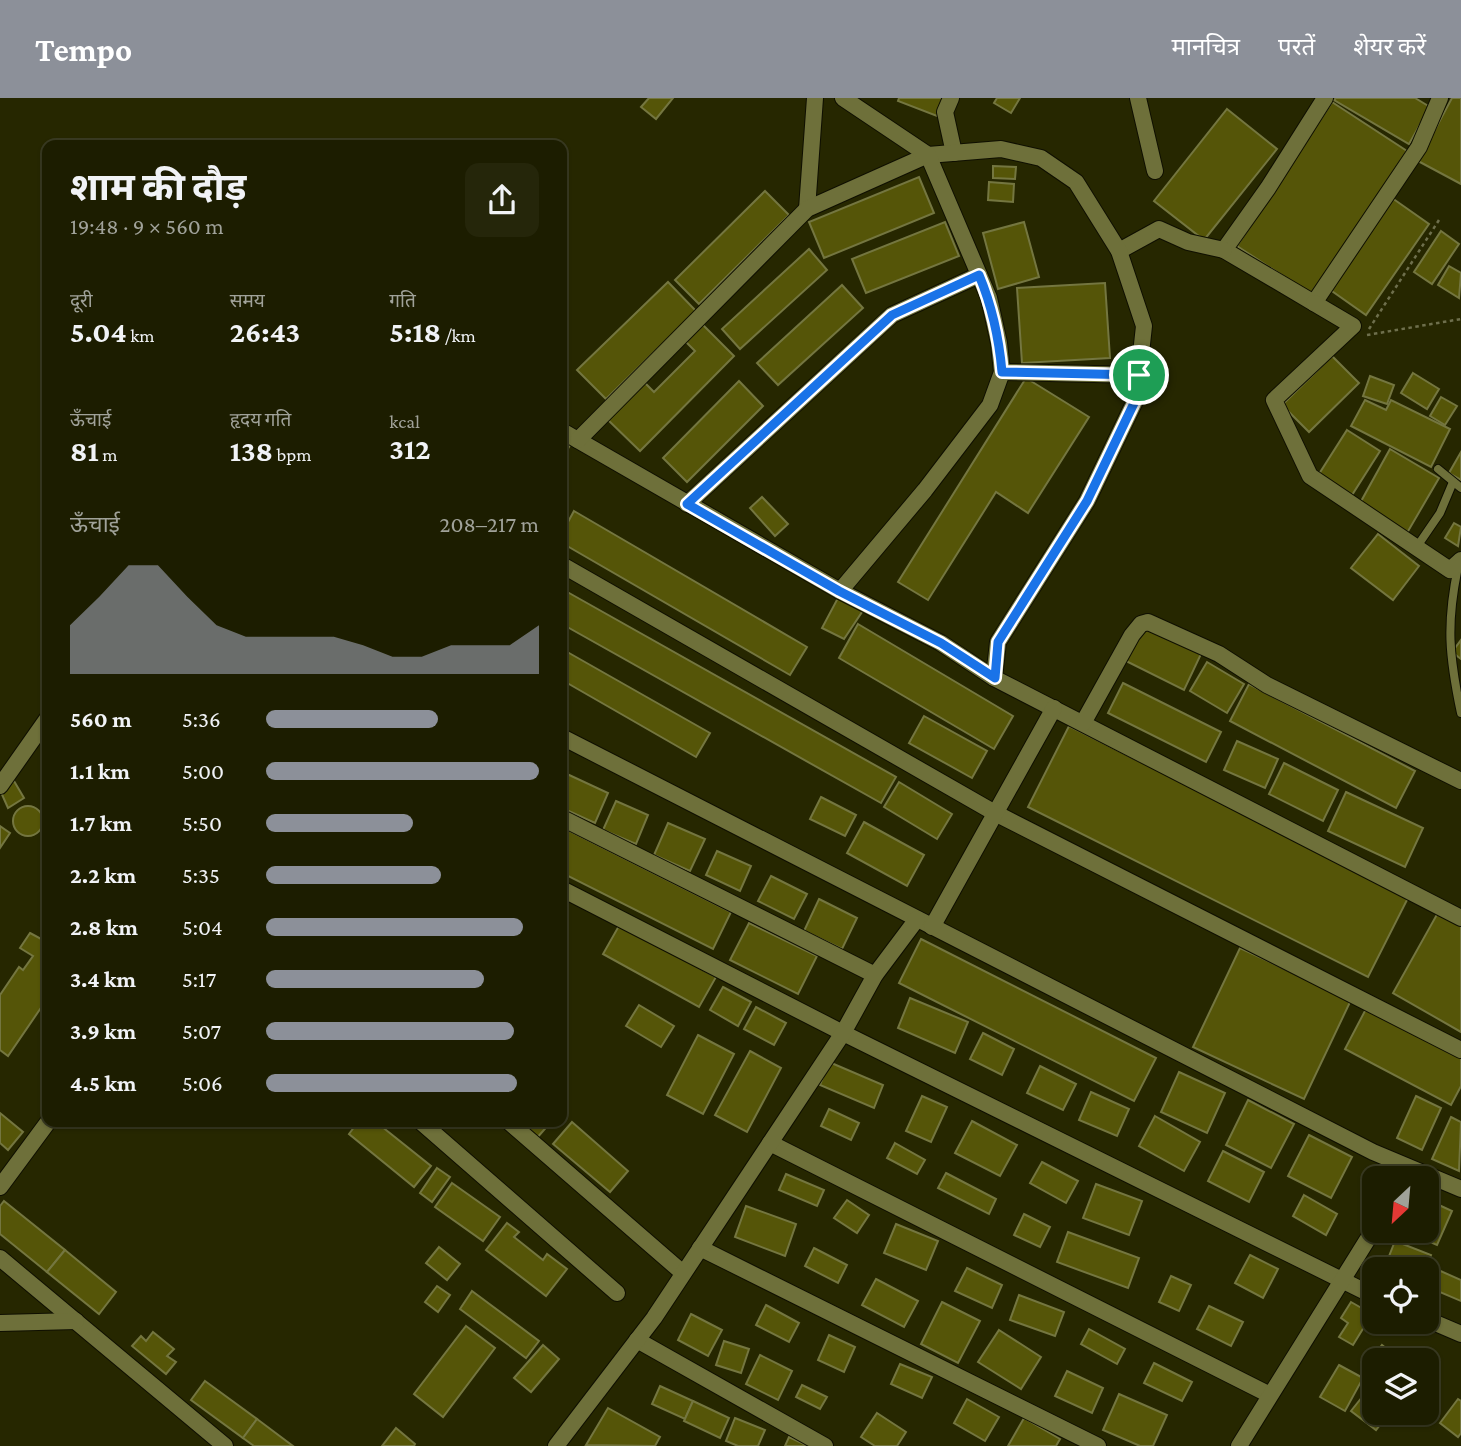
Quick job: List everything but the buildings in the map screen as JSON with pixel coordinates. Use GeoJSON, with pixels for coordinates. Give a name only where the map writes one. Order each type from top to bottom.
{"type":"FeatureCollection","features":[{"type":"Feature","properties":{"kind":"street"},"geometry":{"type":"LineString","coordinates":[[807,209],[815,98]]}},
{"type":"Feature","properties":{"kind":"street"},"geometry":{"type":"LineString","coordinates":[[839,591],[925,490],[990,405],[1002,372],[989,298],[928,155],[843,98]]}},
{"type":"Feature","properties":{"kind":"street"},"geometry":{"type":"LineString","coordinates":[[951,98],[945,111],[954,153]]}},
{"type":"Feature","properties":{"kind":"street"},"geometry":{"type":"LineString","coordinates":[[1138,98],[1154,171]]}},
{"type":"Feature","properties":{"kind":"street"},"geometry":{"type":"LineString","coordinates":[[1224,250],[1268,188],[1325,98]]}},
{"type":"Feature","properties":{"kind":"street"},"geometry":{"type":"LineString","coordinates":[[1314,303],[1419,147],[1440,98]]}},
{"type":"Feature","properties":{"kind":"street"},"geometry":{"type":"LineString","coordinates":[[578,440],[807,209],[928,155],[1001,149],[1041,158],[1076,181],[1119,251],[1144,326],[1136,399],[1087,501],[998,642],[995,678]]}},
{"type":"Feature","properties":{"kind":"street"},"geometry":{"type":"LineString","coordinates":[[1119,251],[1159,229],[1188,242],[1224,250],[1359,330],[1274,400],[1310,476],[1450,570],[1461,559]]}},
{"type":"Feature","properties":{"kind":"street"},"geometry":{"type":"LineString","coordinates":[[687,504],[892,315],[979,275]]}},
{"type":"Feature","properties":{"kind":"street"},"geometry":{"type":"LineString","coordinates":[[1002,372],[1139,375]]}},
{"type":"Feature","properties":{"kind":"street"},"geometry":{"type":"LineString","coordinates":[[567,434],[839,591],[941,643],[995,678],[1461,918]]}},
{"type":"Feature","properties":{"kind":"street"},"geometry":{"type":"LineString","coordinates":[[567,568],[995,813],[1461,1050]]}},
{"type":"Feature","properties":{"kind":"street"},"geometry":{"type":"LineString","coordinates":[[1083,723],[1132,635],[1142,624],[1148,622],[1219,654],[1267,685],[1461,781]]}},
{"type":"Feature","properties":{"kind":"street"},"geometry":{"type":"LineString","coordinates":[[556,1446],[637,1340],[700,1248],[843,1032],[875,975],[924,923],[995,813],[1054,708]]}},
{"type":"Feature","properties":{"kind":"street"},"geometry":{"type":"LineString","coordinates":[[0,786],[42,726]]}},
{"type":"Feature","properties":{"kind":"street"},"geometry":{"type":"LineString","coordinates":[[567,740],[1397,1166]]}},
{"type":"Feature","properties":{"kind":"street"},"geometry":{"type":"LineString","coordinates":[[567,821],[875,975]]}},
{"type":"Feature","properties":{"kind":"street"},"geometry":{"type":"LineString","coordinates":[[567,892],[1362,1291]]}},
{"type":"Feature","properties":{"kind":"street"},"geometry":{"type":"LineString","coordinates":[[0,1187],[44,1127]]}},
{"type":"Feature","properties":{"kind":"street"},"geometry":{"type":"LineString","coordinates":[[427,1127],[617,1293]]}},
{"type":"Feature","properties":{"kind":"street"},"geometry":{"type":"LineString","coordinates":[[515,1127],[683,1273]]}},
{"type":"Feature","properties":{"kind":"street"},"geometry":{"type":"LineString","coordinates":[[770,1143],[1270,1395]]}},
{"type":"Feature","properties":{"kind":"street"},"geometry":{"type":"LineString","coordinates":[[1439,1182],[1461,1189]]}},
{"type":"Feature","properties":{"kind":"street"},"geometry":{"type":"LineString","coordinates":[[1239,1446],[1365,1243]]}},
{"type":"Feature","properties":{"kind":"street"},"geometry":{"type":"LineString","coordinates":[[700,1248],[1098,1446]]}},
{"type":"Feature","properties":{"kind":"street"},"geometry":{"type":"LineString","coordinates":[[0,1258],[225,1446]]}},
{"type":"Feature","properties":{"kind":"street"},"geometry":{"type":"LineString","coordinates":[[0,1323],[76,1321]]}},
{"type":"Feature","properties":{"kind":"street"},"geometry":{"type":"LineString","coordinates":[[1439,1325],[1461,1334]]}},
{"type":"Feature","properties":{"kind":"street"},"geometry":{"type":"LineString","coordinates":[[637,1340],[825,1446]]}},
{"type":"Feature","properties":{"kind":"lane"},"geometry":{"type":"LineString","coordinates":[[1438,469],[1461,488]]}},
{"type":"Feature","properties":{"kind":"lane"},"geometry":{"type":"LineString","coordinates":[[1416,548],[1440,513],[1453,482]]}},
{"type":"Feature","properties":{"kind":"lane"},"geometry":{"type":"LineString","coordinates":[[1461,559],[1451,601],[1449,658],[1461,713]]}},
{"type":"Feature","properties":{"kind":"path"},"geometry":{"type":"LineString","coordinates":[[1359,330],[1439,220]]}},
{"type":"Feature","properties":{"kind":"path"},"geometry":{"type":"LineString","coordinates":[[1359,330],[1461,320]]}},
{"type":"Feature","properties":{"kind":"route"},"geometry":{"type":"LineString","coordinates":[[979,275],[989,298],[1002,372],[1139,375],[1136,399],[1087,501],[998,642],[995,678],[941,643],[839,591],[687,504],[892,315],[979,275]]}}]}
